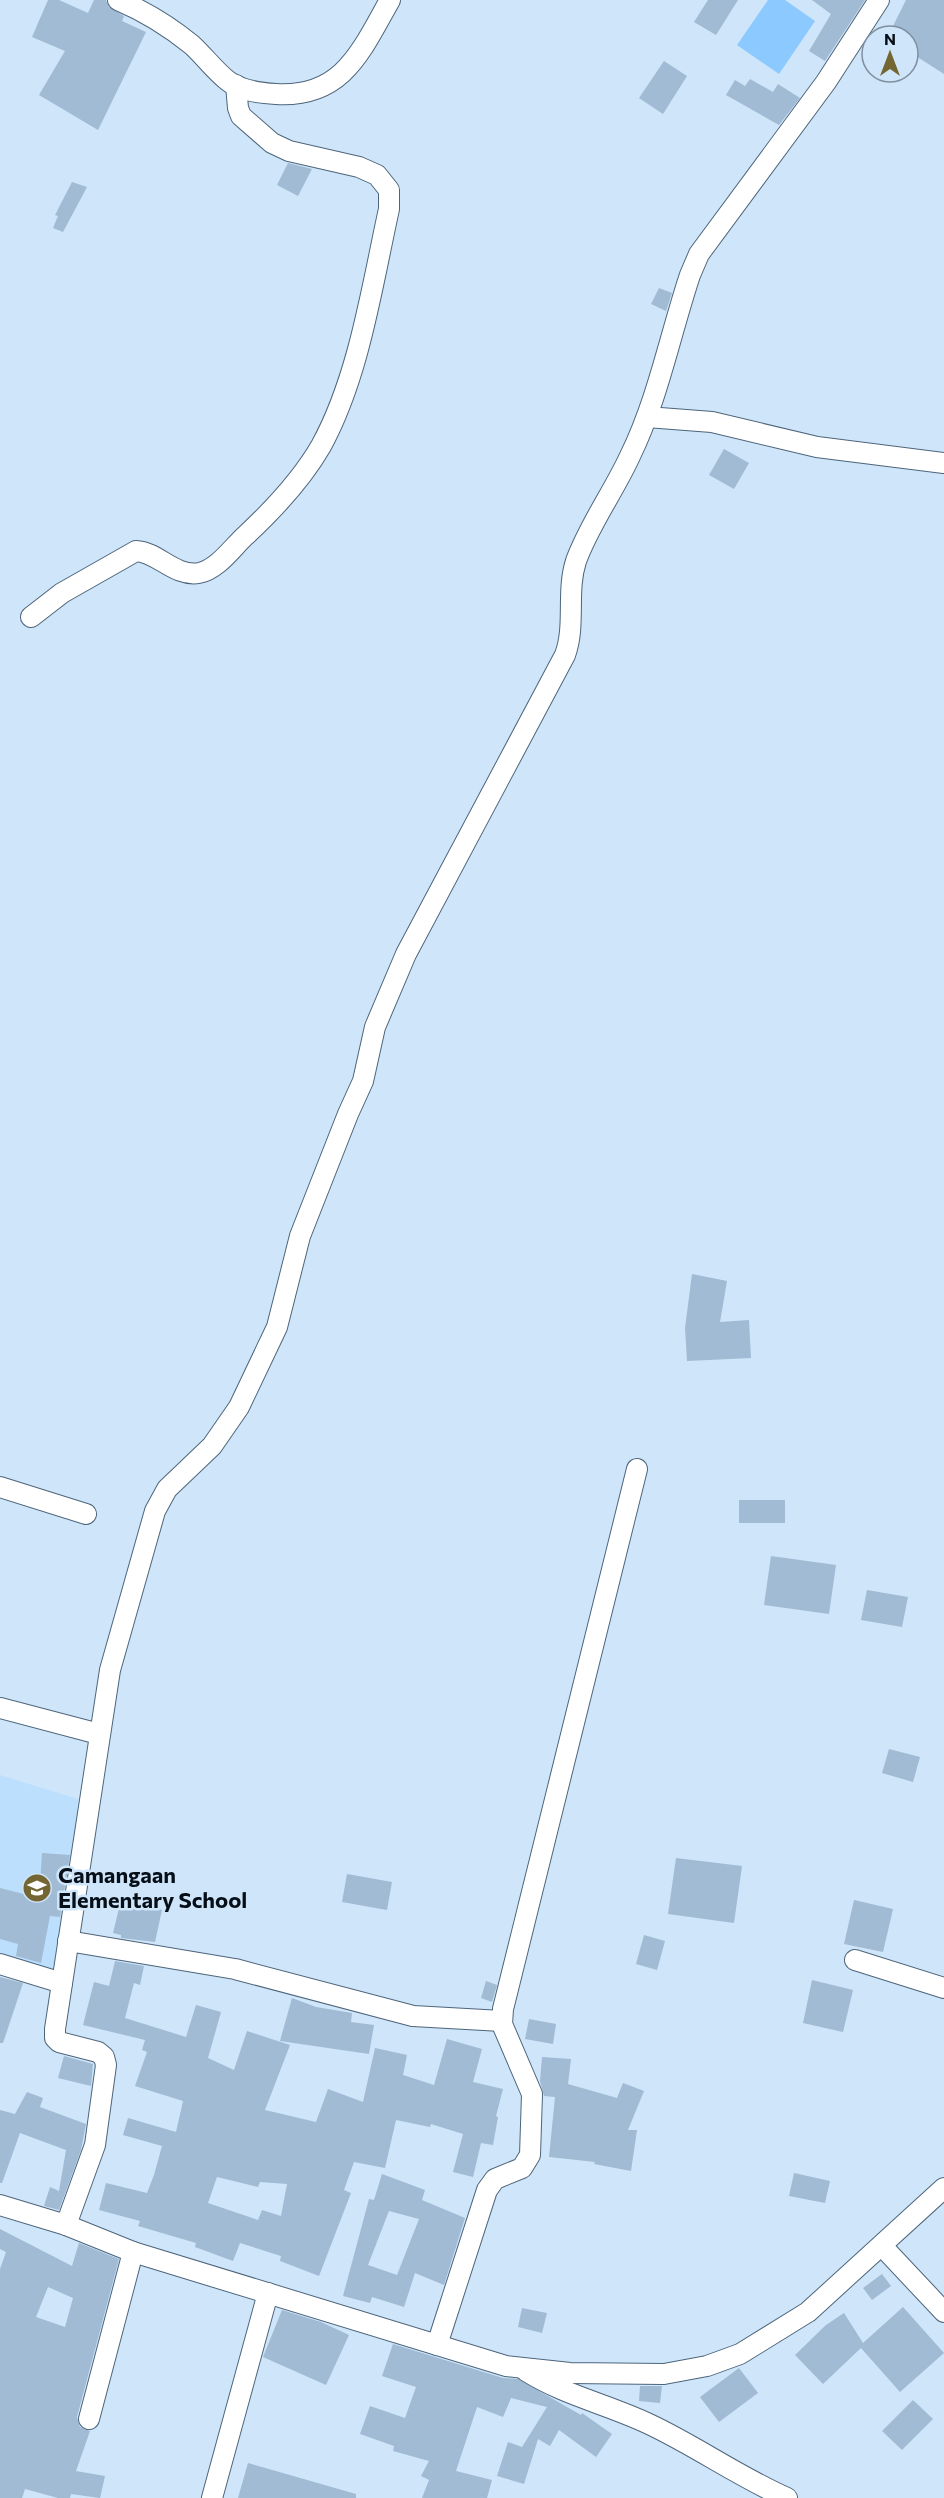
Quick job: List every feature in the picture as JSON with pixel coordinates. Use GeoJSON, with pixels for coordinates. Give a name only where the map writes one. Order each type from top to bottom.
{"type":"FeatureCollection","features":[{"type":"Feature","properties":{"kind":"street"},"geometry":{"type":"LineString","coordinates":[[118,0],[175,32],[236,86],[264,94],[291,95],[322,88],[352,65],[390,0]]}},
{"type":"Feature","properties":{"kind":"street"},"geometry":{"type":"LineString","coordinates":[[66,2226],[95,2145],[106,2065],[104,2057],[98,2052],[61,2043],[55,2038],[110,1670],[155,1511],[167,1489],[213,1446],[239,1407],[277,1327],[300,1236],[363,1081],[375,1027],[386,999],[406,954],[565,656],[572,629],[572,578],[577,559],[630,456],[647,417],[680,305],[699,254],[826,82],[879,0]]}},
{"type":"Feature","properties":{"kind":"street"},"geometry":{"type":"LineString","coordinates":[[30,617],[62,593],[136,551],[143,552],[184,572],[200,573],[212,567],[261,521],[294,483],[311,462],[330,428],[360,344],[389,209],[389,190],[377,175],[359,167],[289,151],[272,143],[241,116],[236,86]]}},
{"type":"Feature","properties":{"kind":"street"},"geometry":{"type":"LineString","coordinates":[[647,417],[711,422],[817,447],[944,463]]}},
{"type":"Feature","properties":{"kind":"street"},"geometry":{"type":"LineString","coordinates":[[437,2345],[487,2190],[495,2179],[522,2168],[530,2155],[532,2094],[502,2021],[637,1469]]}},
{"type":"Feature","properties":{"kind":"street"},"geometry":{"type":"LineString","coordinates":[[0,1487],[86,1514]]}},
{"type":"Feature","properties":{"kind":"street"},"geometry":{"type":"LineString","coordinates":[[0,1708],[99,1734]]}},
{"type":"Feature","properties":{"kind":"street"},"geometry":{"type":"LineString","coordinates":[[68,1941],[235,1970],[413,2016],[502,2021]]}},
{"type":"Feature","properties":{"kind":"street"},"geometry":{"type":"LineString","coordinates":[[855,1960],[944,1988]]}},
{"type":"Feature","properties":{"kind":"street"},"geometry":{"type":"LineString","coordinates":[[0,1964],[62,1983]]}},
{"type":"Feature","properties":{"kind":"street"},"geometry":{"type":"LineString","coordinates":[[0,2205],[66,2226],[133,2252],[437,2345],[524,2369],[570,2373],[664,2374],[707,2366],[740,2354],[785,2328],[808,2312],[882,2246],[939,2201]]}},
{"type":"Feature","properties":{"kind":"street"},"geometry":{"type":"LineString","coordinates":[[882,2246],[944,2312]]}},
{"type":"Feature","properties":{"kind":"street"},"geometry":{"type":"LineString","coordinates":[[89,2419],[133,2252]]}},
{"type":"Feature","properties":{"kind":"street"},"geometry":{"type":"LineString","coordinates":[[212,2498],[268,2293]]}},
{"type":"Feature","properties":{"kind":"street"},"geometry":{"type":"LineString","coordinates":[[524,2369],[569,2395],[625,2414],[688,2443],[782,2497]]}},
{"type":"Feature","properties":{"kind":"shaded area"},"geometry":{"type":"Polygon","coordinates":[[[768,0],[785,0],[815,21],[779,74],[737,45],[768,0]]]}},
{"type":"Feature","properties":{"kind":"shaded area","name":"Camangaan Elementary School"},"geometry":{"type":"Polygon","coordinates":[[[0,1775],[78,1799],[76,1867],[58,1978],[0,1960],[0,1775]]]}},
{"type":"Feature","properties":{"kind":"building"},"geometry":{"type":"Polygon","coordinates":[[[48,0],[59,0],[88,13],[94,0],[106,0],[109,7],[124,16],[122,21],[146,32],[98,130],[39,95],[65,51],[32,37],[48,0]]]}},
{"type":"Feature","properties":{"kind":"building"},"geometry":{"type":"Polygon","coordinates":[[[708,0],[738,0],[716,35],[694,22],[708,0]]]}},
{"type":"Feature","properties":{"kind":"building"},"geometry":{"type":"Polygon","coordinates":[[[812,0],[865,0],[825,61],[809,51],[831,14],[812,0]]]}},
{"type":"Feature","properties":{"kind":"building"},"geometry":{"type":"Polygon","coordinates":[[[906,0],[944,0],[944,74],[920,59],[920,24],[894,24],[906,0]]]}},
{"type":"Feature","properties":{"kind":"building"},"geometry":{"type":"Polygon","coordinates":[[[664,61],[687,76],[663,114],[639,98],[664,61]]]}},
{"type":"Feature","properties":{"kind":"building"},"geometry":{"type":"Polygon","coordinates":[[[750,79],[773,92],[778,84],[800,98],[779,125],[726,95],[735,80],[745,86],[750,79]]]}},
{"type":"Feature","properties":{"kind":"building"},"geometry":{"type":"Polygon","coordinates":[[[288,163],[312,169],[298,196],[277,185],[288,163]]]}},
{"type":"Feature","properties":{"kind":"building"},"geometry":{"type":"Polygon","coordinates":[[[72,182],[87,187],[63,232],[53,228],[58,216],[55,215],[72,182]]]}},
{"type":"Feature","properties":{"kind":"building"},"geometry":{"type":"Polygon","coordinates":[[[659,288],[672,293],[666,311],[651,304],[659,288]]]}},
{"type":"Feature","properties":{"kind":"building"},"geometry":{"type":"Polygon","coordinates":[[[724,449],[749,463],[734,489],[709,475],[724,449]]]}},
{"type":"Feature","properties":{"kind":"building"},"geometry":{"type":"Polygon","coordinates":[[[692,1274],[727,1281],[720,1322],[749,1320],[751,1358],[687,1361],[685,1328],[692,1274]]]}},
{"type":"Feature","properties":{"kind":"building"},"geometry":{"type":"Polygon","coordinates":[[[739,1500],[785,1500],[785,1523],[739,1523],[739,1500]]]}},
{"type":"Feature","properties":{"kind":"building"},"geometry":{"type":"Polygon","coordinates":[[[771,1556],[836,1565],[829,1614],[764,1605],[771,1556]]]}},
{"type":"Feature","properties":{"kind":"building"},"geometry":{"type":"Polygon","coordinates":[[[867,1590],[908,1597],[902,1627],[861,1620],[867,1590]]]}},
{"type":"Feature","properties":{"kind":"building"},"geometry":{"type":"Polygon","coordinates":[[[889,1749],[920,1757],[913,1782],[882,1773],[889,1749]]]}},
{"type":"Feature","properties":{"kind":"building"},"geometry":{"type":"Polygon","coordinates":[[[42,1853],[70,1855],[60,1917],[50,1916],[41,1963],[16,1956],[18,1944],[0,1939],[0,1888],[39,1898],[42,1853]]]}},
{"type":"Feature","properties":{"kind":"building"},"geometry":{"type":"Polygon","coordinates":[[[676,1858],[742,1866],[734,1923],[668,1914],[676,1858]]]}},
{"type":"Feature","properties":{"kind":"building"},"geometry":{"type":"Polygon","coordinates":[[[347,1874],[392,1882],[387,1910],[342,1902],[347,1874]]]}},
{"type":"Feature","properties":{"kind":"building"},"geometry":{"type":"Polygon","coordinates":[[[121,1900],[162,1910],[155,1942],[121,1938],[121,1935],[113,1933],[121,1900]]]}},
{"type":"Feature","properties":{"kind":"building"},"geometry":{"type":"Polygon","coordinates":[[[854,1900],[893,1909],[883,1952],[844,1944],[854,1900]]]}},
{"type":"Feature","properties":{"kind":"building"},"geometry":{"type":"Polygon","coordinates":[[[644,1935],[665,1941],[657,1970],[636,1964],[644,1935]]]}},
{"type":"Feature","properties":{"kind":"building"},"geometry":{"type":"Polygon","coordinates":[[[115,1961],[144,1966],[140,1985],[134,1983],[125,2018],[186,2037],[196,2005],[221,2012],[208,2058],[234,2070],[247,2031],[290,2045],[265,2110],[316,2122],[328,2089],[363,2102],[375,2048],[407,2055],[403,2075],[434,2085],[447,2039],[482,2049],[473,2082],[503,2089],[496,2116],[498,2117],[493,2145],[481,2143],[473,2177],[453,2172],[463,2134],[431,2124],[430,2127],[396,2120],[385,2168],[354,2162],[344,2190],[351,2193],[319,2276],[280,2261],[281,2256],[240,2243],[233,2261],[195,2247],[196,2243],[138,2226],[140,2221],[99,2210],[106,2183],[147,2193],[154,2175],[162,2146],[123,2135],[128,2118],[176,2132],[183,2101],[135,2086],[147,2052],[142,2050],[145,2040],[83,2025],[94,1982],[109,1986],[115,1961]],[[217,2177],[208,2203],[258,2220],[262,2210],[281,2216],[287,2184],[260,2182],[258,2187],[217,2177]]]}},
{"type":"Feature","properties":{"kind":"building"},"geometry":{"type":"Polygon","coordinates":[[[0,1977],[23,1983],[3,2043],[0,2043],[0,1977]]]}},
{"type":"Feature","properties":{"kind":"building"},"geometry":{"type":"Polygon","coordinates":[[[812,1980],[853,1990],[843,2032],[803,2023],[812,1980]]]}},
{"type":"Feature","properties":{"kind":"building"},"geometry":{"type":"Polygon","coordinates":[[[486,1981],[497,1985],[492,2002],[481,1998],[486,1981]]]}},
{"type":"Feature","properties":{"kind":"building"},"geometry":{"type":"Polygon","coordinates":[[[292,1998],[316,2007],[352,2013],[351,2022],[374,2025],[369,2054],[280,2041],[292,1998]]]}},
{"type":"Feature","properties":{"kind":"building"},"geometry":{"type":"Polygon","coordinates":[[[529,2019],[556,2024],[553,2044],[525,2039],[529,2019]]]}},
{"type":"Feature","properties":{"kind":"building"},"geometry":{"type":"Polygon","coordinates":[[[64,2056],[93,2064],[91,2086],[58,2078],[64,2056]]]}},
{"type":"Feature","properties":{"kind":"building"},"geometry":{"type":"Polygon","coordinates":[[[542,2057],[571,2059],[568,2084],[617,2098],[623,2083],[644,2091],[628,2130],[637,2130],[631,2171],[594,2164],[595,2162],[549,2157],[555,2097],[544,2096],[540,2081],[542,2057]]]}},
{"type":"Feature","properties":{"kind":"building"},"geometry":{"type":"Polygon","coordinates":[[[27,2092],[43,2098],[40,2107],[86,2124],[81,2150],[59,2210],[44,2206],[50,2187],[59,2191],[66,2150],[20,2133],[2,2183],[0,2183],[0,2110],[15,2114],[27,2092]]]}},
{"type":"Feature","properties":{"kind":"building"},"geometry":{"type":"Polygon","coordinates":[[[794,2173],[830,2181],[825,2203],[789,2196],[794,2173]]]}},
{"type":"Feature","properties":{"kind":"building"},"geometry":{"type":"Polygon","coordinates":[[[382,2174],[425,2190],[422,2200],[465,2218],[444,2285],[415,2273],[404,2307],[372,2297],[370,2303],[343,2296],[369,2199],[374,2200],[382,2174]],[[389,2211],[368,2265],[397,2275],[419,2219],[389,2211]]]}},
{"type":"Feature","properties":{"kind":"building"},"geometry":{"type":"Polygon","coordinates":[[[0,2229],[72,2266],[79,2243],[119,2259],[77,2417],[80,2427],[90,2431],[76,2471],[105,2476],[100,2498],[71,2494],[70,2498],[58,2498],[25,2489],[22,2498],[0,2498],[0,2269],[6,2252],[0,2249],[0,2229]],[[48,2287],[36,2317],[65,2327],[73,2298],[48,2287]]]}},
{"type":"Feature","properties":{"kind":"building"},"geometry":{"type":"Polygon","coordinates":[[[882,2274],[891,2286],[872,2300],[863,2288],[882,2274]]]}},
{"type":"Feature","properties":{"kind":"building"},"geometry":{"type":"Polygon","coordinates":[[[903,2307],[944,2353],[900,2392],[861,2348],[823,2384],[795,2355],[826,2325],[844,2313],[863,2343],[903,2307]]]}},
{"type":"Feature","properties":{"kind":"building"},"geometry":{"type":"Polygon","coordinates":[[[522,2308],[547,2313],[542,2333],[518,2327],[522,2308]]]}},
{"type":"Feature","properties":{"kind":"building"},"geometry":{"type":"Polygon","coordinates":[[[282,2310],[321,2322],[349,2335],[326,2385],[263,2357],[282,2310]]]}},
{"type":"Feature","properties":{"kind":"building"},"geometry":{"type":"Polygon","coordinates":[[[393,2344],[503,2378],[518,2379],[581,2415],[582,2413],[612,2434],[596,2457],[559,2430],[550,2446],[538,2439],[524,2484],[497,2476],[508,2442],[522,2447],[547,2407],[511,2398],[503,2417],[477,2407],[456,2471],[492,2480],[487,2498],[422,2498],[429,2480],[421,2476],[429,2461],[393,2451],[394,2446],[360,2434],[370,2406],[405,2418],[416,2387],[382,2376],[393,2344]]]}},
{"type":"Feature","properties":{"kind":"building"},"geometry":{"type":"Polygon","coordinates":[[[739,2368],[758,2393],[719,2422],[700,2397],[739,2368]]]}},
{"type":"Feature","properties":{"kind":"building"},"geometry":{"type":"Polygon","coordinates":[[[640,2386],[662,2386],[660,2403],[639,2401],[640,2386]]]}},
{"type":"Feature","properties":{"kind":"building"},"geometry":{"type":"Polygon","coordinates":[[[913,2400],[933,2419],[902,2450],[882,2431],[913,2400]]]}},
{"type":"Feature","properties":{"kind":"building"},"geometry":{"type":"Polygon","coordinates":[[[248,2463],[356,2494],[356,2498],[238,2498],[248,2463]]]}},
{"type":"Feature","properties":{"kind":"place","name":"Camangaan Elementary School"},"geometry":{"type":"Point","coordinates":[37,1888]}}]}
